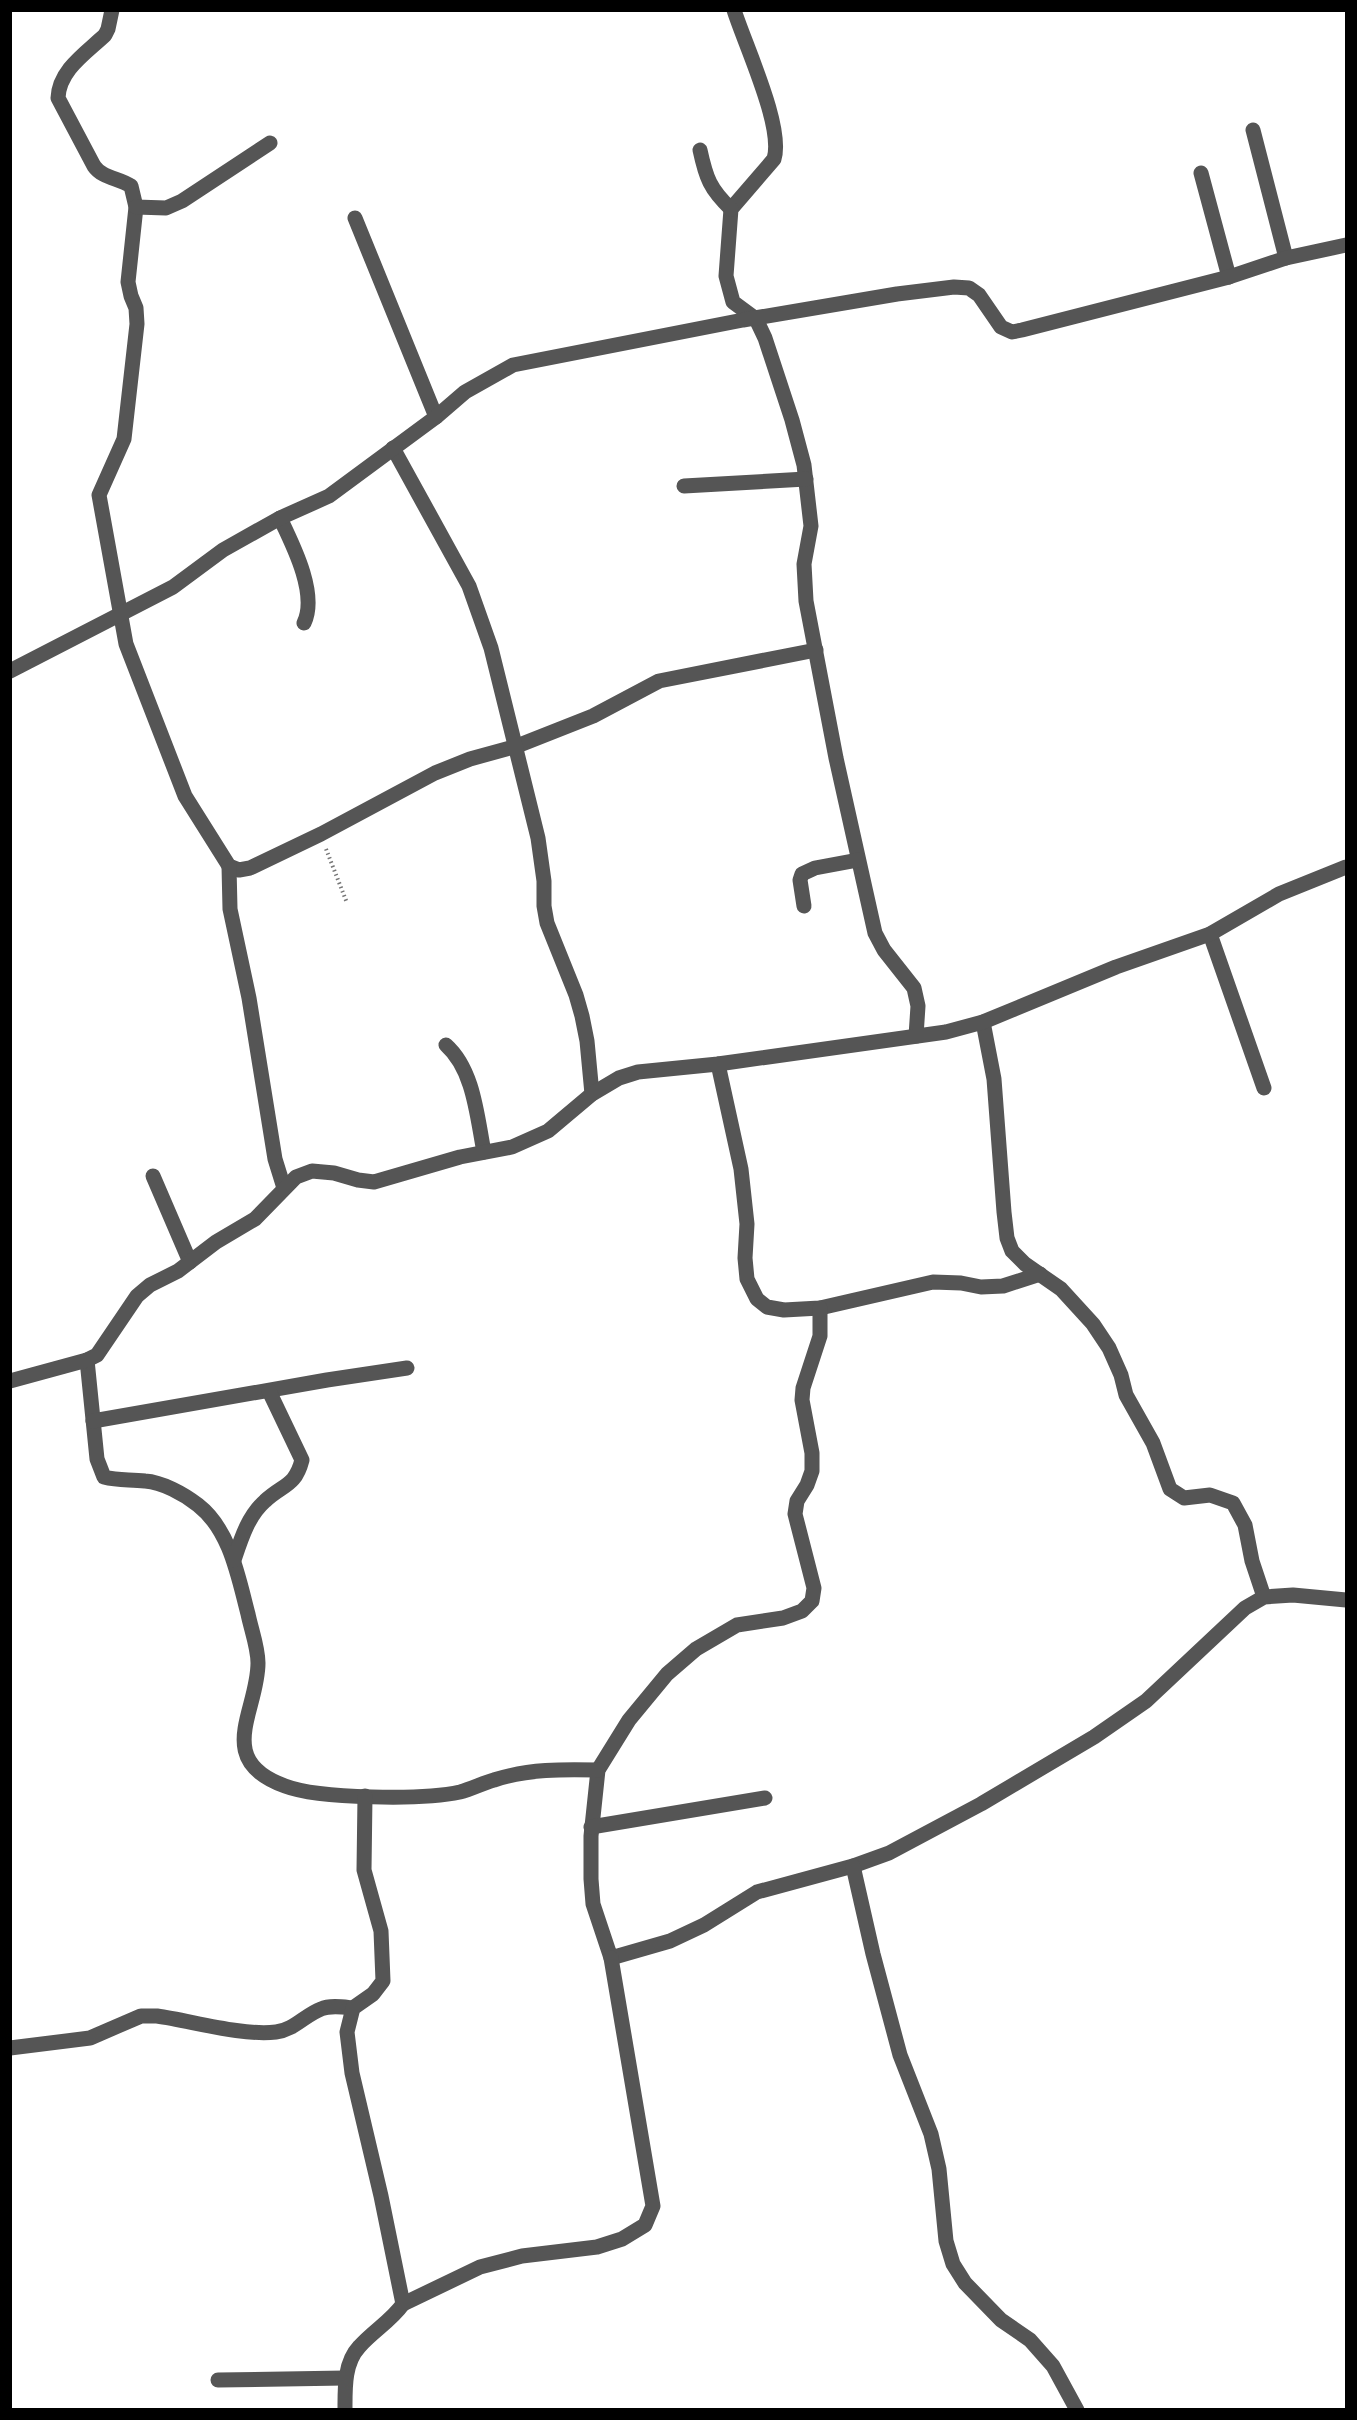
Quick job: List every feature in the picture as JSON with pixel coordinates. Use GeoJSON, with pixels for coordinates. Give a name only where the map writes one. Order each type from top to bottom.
{"type":"FeatureCollection","features":[{"type":"Feature","properties":{"kind":"street"},"geometry":{"type":"LineString","coordinates":[[112,10],[105,35],[65,73],[60,84],[58,98],[99,174],[122,180],[131,186],[136,207],[128,282],[136,308],[136,324],[124,439],[99,495],[126,644],[185,796],[229,866],[230,909],[249,998],[275,1159],[284,1188]]}},
{"type":"Feature","properties":{"kind":"street"},"geometry":{"type":"LineString","coordinates":[[734,10],[770,111],[776,144],[774,159],[731,209],[726,276],[736,306],[756,319],[792,420],[806,479],[811,526],[804,564],[806,601],[836,758],[875,933],[884,950],[914,988],[918,1006],[916,1036]]}},
{"type":"Feature","properties":{"kind":"street"},"geometry":{"type":"LineString","coordinates":[[1253,130],[1286,258]]}},
{"type":"Feature","properties":{"kind":"street"},"geometry":{"type":"LineString","coordinates":[[136,207],[166,208],[182,201],[270,143]]}},
{"type":"Feature","properties":{"kind":"street"},"geometry":{"type":"LineString","coordinates":[[699,150],[706,178],[716,195],[731,209]]}},
{"type":"Feature","properties":{"kind":"street"},"geometry":{"type":"LineString","coordinates":[[1201,172],[1229,277]]}},
{"type":"Feature","properties":{"kind":"street"},"geometry":{"type":"LineString","coordinates":[[355,218],[436,417]]}},
{"type":"Feature","properties":{"kind":"street"},"geometry":{"type":"LineString","coordinates":[[10,671],[173,587],[223,550],[280,518],[329,496],[436,417],[465,392],[513,364],[897,294],[954,286],[969,288],[979,295],[1001,327],[1012,332],[1229,277],[1286,258],[1347,245]]}},
{"type":"Feature","properties":{"kind":"street"},"geometry":{"type":"LineString","coordinates":[[393,448],[469,586],[491,648],[538,838],[547,923],[582,1016],[592,1094]]}},
{"type":"Feature","properties":{"kind":"street"},"geometry":{"type":"LineString","coordinates":[[684,486],[806,479]]}},
{"type":"Feature","properties":{"kind":"street"},"geometry":{"type":"LineString","coordinates":[[280,518],[295,547],[305,584],[309,614],[304,623]]}},
{"type":"Feature","properties":{"kind":"street"},"geometry":{"type":"LineString","coordinates":[[229,866],[239,870],[250,868],[321,834],[435,773],[470,759],[517,746],[593,716],[659,681],[816,650]]}},
{"type":"Feature","properties":{"kind":"street"},"geometry":{"type":"LineString","coordinates":[[804,906],[800,880],[802,874],[815,868],[858,860]]}},
{"type":"Feature","properties":{"kind":"street"},"geometry":{"type":"LineString","coordinates":[[10,1381],[87,1360],[97,1354],[137,1296],[150,1285],[190,1262],[216,1242],[255,1220],[296,1177],[312,1172],[334,1173],[374,1182],[460,1157],[512,1147],[548,1131],[592,1094],[618,1078],[638,1072],[718,1064],[946,1032],[983,1022],[1116,967],[1210,934],[1279,894],[1347,867]]}},
{"type":"Feature","properties":{"kind":"street"},"geometry":{"type":"LineString","coordinates":[[1210,934],[1264,1088]]}},
{"type":"Feature","properties":{"kind":"street"},"geometry":{"type":"LineString","coordinates":[[983,1022],[994,1079],[1007,1238],[1012,1251],[1025,1264],[1061,1289],[1080,1308],[1108,1348],[1121,1376],[1126,1395],[1153,1443],[1170,1489],[1184,1498],[1210,1495],[1233,1503],[1245,1526],[1252,1561],[1264,1597]]}},
{"type":"Feature","properties":{"kind":"street"},"geometry":{"type":"LineString","coordinates":[[446,1045],[454,1053],[466,1076],[484,1152]]}},
{"type":"Feature","properties":{"kind":"street"},"geometry":{"type":"LineString","coordinates":[[718,1064],[741,1169],[747,1224],[745,1258],[747,1279],[757,1299],[767,1307],[784,1310],[820,1308],[933,1282],[961,1283],[981,1287],[1003,1286],[1040,1274]]}},
{"type":"Feature","properties":{"kind":"street"},"geometry":{"type":"LineString","coordinates":[[153,1176],[190,1262]]}},
{"type":"Feature","properties":{"kind":"street"},"geometry":{"type":"LineString","coordinates":[[345,2409],[345,2378],[358,2348],[395,2315],[403,2304],[480,2267],[522,2256],[597,2247],[622,2239],[645,2224],[653,2206],[611,1958],[593,1904],[591,1827],[598,1770],[629,1720],[667,1674],[696,1649],[737,1625],[783,1618],[802,1611],[812,1601],[814,1588],[795,1514],[797,1501],[812,1471],[812,1453],[802,1400],[803,1388],[819,1336],[820,1308]]}},
{"type":"Feature","properties":{"kind":"street"},"geometry":{"type":"LineString","coordinates":[[87,1360],[97,1459],[104,1477],[118,1481],[146,1480],[163,1485],[197,1504],[214,1520],[234,1560],[258,1662],[243,1735],[246,1754],[253,1767],[265,1777],[285,1787],[323,1794],[444,1795],[523,1773],[598,1770]]}},
{"type":"Feature","properties":{"kind":"street"},"geometry":{"type":"LineString","coordinates":[[93,1421],[407,1368]]}},
{"type":"Feature","properties":{"kind":"street"},"geometry":{"type":"LineString","coordinates":[[234,1560],[245,1529],[263,1502],[298,1476],[302,1460],[269,1391]]}},
{"type":"Feature","properties":{"kind":"street"},"geometry":{"type":"LineString","coordinates":[[611,1958],[670,1941],[704,1925],[757,1892],[853,1866],[889,1853],[916,1839],[1094,1737],[1146,1701],[1245,1608],[1264,1597],[1293,1595],[1347,1600]]}},
{"type":"Feature","properties":{"kind":"street"},"geometry":{"type":"LineString","coordinates":[[365,1796],[364,1870],[381,1931],[383,1981],[373,1994],[353,2008],[347,2032],[352,2073],[403,2304]]}},
{"type":"Feature","properties":{"kind":"street"},"geometry":{"type":"LineString","coordinates":[[591,1827],[765,1798]]}},
{"type":"Feature","properties":{"kind":"street"},"geometry":{"type":"LineString","coordinates":[[853,1866],[873,1954],[900,2055],[931,2134],[939,2169],[946,2241],[953,2264],[965,2283],[986,2305],[1001,2320],[1030,2340],[1053,2366],[1077,2409]]}},
{"type":"Feature","properties":{"kind":"street"},"geometry":{"type":"LineString","coordinates":[[10,2048],[90,2038],[141,2016],[157,2016],[255,2032],[277,2032],[292,2027],[321,2008],[337,2006],[353,2008]]}},
{"type":"Feature","properties":{"kind":"street"},"geometry":{"type":"LineString","coordinates":[[218,2380],[345,2378]]}},
{"type":"Feature","properties":{"kind":"path"},"geometry":{"type":"LineString","coordinates":[[321,834],[347,903]]}}]}
